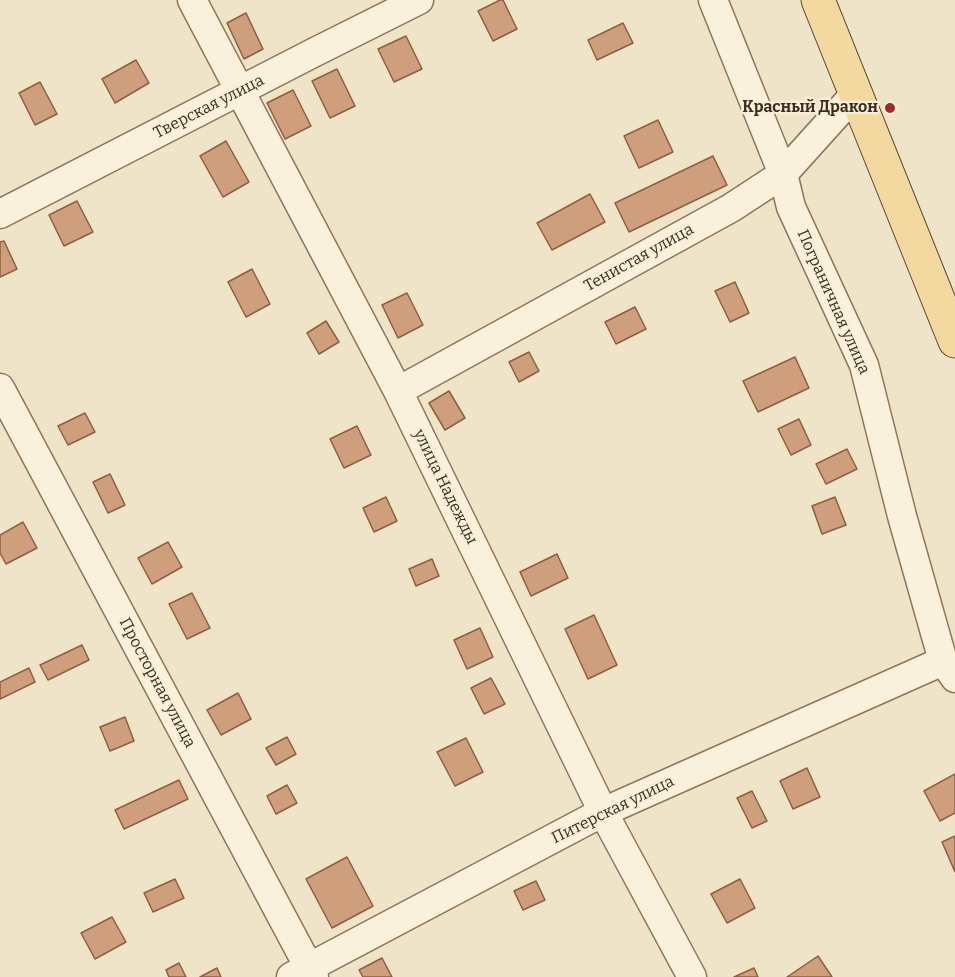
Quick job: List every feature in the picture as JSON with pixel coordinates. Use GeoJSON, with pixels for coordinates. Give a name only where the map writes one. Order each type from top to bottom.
{"type":"FeatureCollection","features":[{"type":"Feature","properties":{"kind":"main road"},"geometry":{"type":"LineString","coordinates":[[818,0],[955,340]]}},
{"type":"Feature","properties":{"kind":"street","name":"улица Надежды"},"geometry":{"type":"LineString","coordinates":[[192,0],[398,391],[603,812],[692,977]]}},
{"type":"Feature","properties":{"kind":"street","name":"Тверская улица"},"geometry":{"type":"LineString","coordinates":[[0,214],[419,0]]}},
{"type":"Feature","properties":{"kind":"street","name":"Пограничная улица"},"geometry":{"type":"LineString","coordinates":[[714,0],[783,174],[791,207],[864,365],[902,516],[949,670]]}},
{"type":"Feature","properties":{"kind":"street","name":"Тенистая улица"},"geometry":{"type":"LineString","coordinates":[[398,391],[731,208],[783,174],[856,93]]}},
{"type":"Feature","properties":{"kind":"street","name":"Просторная улица"},"geometry":{"type":"LineString","coordinates":[[0,388],[305,974]]}},
{"type":"Feature","properties":{"kind":"street","name":"Питерская улица"},"geometry":{"type":"LineString","coordinates":[[305,974],[603,812],[949,670]]}},
{"type":"Feature","properties":{"kind":"building"},"geometry":{"type":"Polygon","coordinates":[[[503,0],[517,29],[493,41],[478,11],[503,0]]]}},
{"type":"Feature","properties":{"kind":"building"},"geometry":{"type":"Polygon","coordinates":[[[246,13],[263,49],[244,59],[227,23],[246,13]]]}},
{"type":"Feature","properties":{"kind":"building"},"geometry":{"type":"Polygon","coordinates":[[[623,23],[633,43],[597,60],[588,40],[623,23]]]}},
{"type":"Feature","properties":{"kind":"building"},"geometry":{"type":"Polygon","coordinates":[[[406,36],[422,69],[394,82],[378,49],[406,36]]]}},
{"type":"Feature","properties":{"kind":"building"},"geometry":{"type":"Polygon","coordinates":[[[136,60],[149,83],[115,103],[102,79],[136,60]]]}},
{"type":"Feature","properties":{"kind":"building"},"geometry":{"type":"Polygon","coordinates":[[[337,69],[355,106],[330,118],[312,81],[337,69]]]}},
{"type":"Feature","properties":{"kind":"building"},"geometry":{"type":"Polygon","coordinates":[[[40,82],[57,114],[35,125],[19,93],[40,82]]]}},
{"type":"Feature","properties":{"kind":"building"},"geometry":{"type":"Polygon","coordinates":[[[293,90],[311,126],[285,139],[267,103],[293,90]]]}},
{"type":"Feature","properties":{"kind":"building"},"geometry":{"type":"Polygon","coordinates":[[[658,120],[673,152],[639,168],[624,136],[658,120]]]}},
{"type":"Feature","properties":{"kind":"building"},"geometry":{"type":"Polygon","coordinates":[[[226,141],[249,182],[223,197],[200,156],[226,141]]]}},
{"type":"Feature","properties":{"kind":"building"},"geometry":{"type":"Polygon","coordinates":[[[713,156],[727,185],[629,232],[615,203],[713,156]]]}},
{"type":"Feature","properties":{"kind":"building"},"geometry":{"type":"Polygon","coordinates":[[[590,194],[605,222],[552,250],[537,223],[590,194]]]}},
{"type":"Feature","properties":{"kind":"building"},"geometry":{"type":"Polygon","coordinates":[[[77,201],[93,232],[64,246],[49,215],[77,201]]]}},
{"type":"Feature","properties":{"kind":"building"},"geometry":{"type":"Polygon","coordinates":[[[4,241],[17,269],[0,277],[0,242],[4,241]]]}},
{"type":"Feature","properties":{"kind":"building"},"geometry":{"type":"Polygon","coordinates":[[[252,269],[270,304],[246,317],[228,282],[252,269]]]}},
{"type":"Feature","properties":{"kind":"building"},"geometry":{"type":"Polygon","coordinates":[[[735,282],[749,313],[730,322],[715,291],[735,282]]]}},
{"type":"Feature","properties":{"kind":"building"},"geometry":{"type":"Polygon","coordinates":[[[407,293],[423,325],[398,338],[382,305],[407,293]]]}},
{"type":"Feature","properties":{"kind":"building"},"geometry":{"type":"Polygon","coordinates":[[[635,307],[646,329],[616,344],[605,322],[635,307]]]}},
{"type":"Feature","properties":{"kind":"building"},"geometry":{"type":"Polygon","coordinates":[[[326,321],[339,342],[319,354],[307,333],[326,321]]]}},
{"type":"Feature","properties":{"kind":"building"},"geometry":{"type":"Polygon","coordinates":[[[529,352],[539,371],[519,382],[509,362],[529,352]]]}},
{"type":"Feature","properties":{"kind":"building"},"geometry":{"type":"Polygon","coordinates":[[[795,357],[809,388],[758,412],[743,381],[795,357]]]}},
{"type":"Feature","properties":{"kind":"building"},"geometry":{"type":"Polygon","coordinates":[[[449,391],[465,418],[445,430],[429,403],[449,391]]]}},
{"type":"Feature","properties":{"kind":"building"},"geometry":{"type":"Polygon","coordinates":[[[85,413],[95,432],[68,445],[58,426],[85,413]]]}},
{"type":"Feature","properties":{"kind":"building"},"geometry":{"type":"Polygon","coordinates":[[[799,419],[811,445],[791,455],[778,429],[799,419]]]}},
{"type":"Feature","properties":{"kind":"building"},"geometry":{"type":"Polygon","coordinates":[[[357,426],[371,455],[344,468],[330,439],[357,426]]]}},
{"type":"Feature","properties":{"kind":"building"},"geometry":{"type":"Polygon","coordinates":[[[847,449],[857,469],[826,484],[816,464],[847,449]]]}},
{"type":"Feature","properties":{"kind":"building"},"geometry":{"type":"Polygon","coordinates":[[[110,474],[125,505],[108,513],[93,482],[110,474]]]}},
{"type":"Feature","properties":{"kind":"building"},"geometry":{"type":"Polygon","coordinates":[[[386,497],[397,521],[374,532],[363,508],[386,497]]]}},
{"type":"Feature","properties":{"kind":"building"},"geometry":{"type":"Polygon","coordinates":[[[835,497],[846,525],[822,534],[812,506],[835,497]]]}},
{"type":"Feature","properties":{"kind":"building"},"geometry":{"type":"Polygon","coordinates":[[[23,522],[37,548],[6,564],[0,553],[0,535],[23,522]]]}},
{"type":"Feature","properties":{"kind":"building"},"geometry":{"type":"Polygon","coordinates":[[[168,542],[182,567],[152,584],[138,558],[168,542]]]}},
{"type":"Feature","properties":{"kind":"building"},"geometry":{"type":"Polygon","coordinates":[[[557,554],[568,578],[531,596],[520,572],[557,554]]]}},
{"type":"Feature","properties":{"kind":"building"},"geometry":{"type":"Polygon","coordinates":[[[432,559],[439,576],[416,586],[409,569],[432,559]]]}},
{"type":"Feature","properties":{"kind":"building"},"geometry":{"type":"Polygon","coordinates":[[[192,593],[210,628],[187,639],[169,604],[192,593]]]}},
{"type":"Feature","properties":{"kind":"building"},"geometry":{"type":"Polygon","coordinates":[[[594,615],[617,665],[588,679],[565,629],[594,615]]]}},
{"type":"Feature","properties":{"kind":"building"},"geometry":{"type":"Polygon","coordinates":[[[480,628],[493,657],[467,669],[454,640],[480,628]]]}},
{"type":"Feature","properties":{"kind":"building"},"geometry":{"type":"Polygon","coordinates":[[[82,645],[89,660],[48,680],[40,665],[82,645]]]}},
{"type":"Feature","properties":{"kind":"building"},"geometry":{"type":"Polygon","coordinates":[[[29,668],[35,682],[0,699],[0,682],[29,668]]]}},
{"type":"Feature","properties":{"kind":"building"},"geometry":{"type":"Polygon","coordinates":[[[491,678],[505,704],[484,714],[471,688],[491,678]]]}},
{"type":"Feature","properties":{"kind":"building"},"geometry":{"type":"Polygon","coordinates":[[[238,693],[251,719],[221,735],[207,710],[238,693]]]}},
{"type":"Feature","properties":{"kind":"building"},"geometry":{"type":"Polygon","coordinates":[[[125,717],[134,741],[110,751],[100,727],[125,717]]]}},
{"type":"Feature","properties":{"kind":"building"},"geometry":{"type":"Polygon","coordinates":[[[287,737],[296,754],[276,765],[266,748],[287,737]]]}},
{"type":"Feature","properties":{"kind":"building"},"geometry":{"type":"Polygon","coordinates":[[[466,738],[483,772],[455,786],[437,752],[466,738]]]}},
{"type":"Feature","properties":{"kind":"building"},"geometry":{"type":"Polygon","coordinates":[[[807,768],[820,797],[793,809],[780,781],[807,768]]]}},
{"type":"Feature","properties":{"kind":"building"},"geometry":{"type":"Polygon","coordinates":[[[955,774],[955,813],[940,821],[924,791],[955,774]]]}},
{"type":"Feature","properties":{"kind":"building"},"geometry":{"type":"Polygon","coordinates":[[[179,780],[188,799],[124,829],[115,810],[179,780]]]}},
{"type":"Feature","properties":{"kind":"building"},"geometry":{"type":"Polygon","coordinates":[[[287,785],[297,803],[276,814],[267,796],[287,785]]]}},
{"type":"Feature","properties":{"kind":"building"},"geometry":{"type":"Polygon","coordinates":[[[752,791],[767,821],[752,828],[737,798],[752,791]]]}},
{"type":"Feature","properties":{"kind":"building"},"geometry":{"type":"Polygon","coordinates":[[[955,836],[955,872],[942,842],[955,836]]]}},
{"type":"Feature","properties":{"kind":"building"},"geometry":{"type":"Polygon","coordinates":[[[347,857],[373,906],[332,928],[306,879],[347,857]]]}},
{"type":"Feature","properties":{"kind":"building"},"geometry":{"type":"Polygon","coordinates":[[[175,879],[184,898],[153,912],[144,893],[175,879]]]}},
{"type":"Feature","properties":{"kind":"building"},"geometry":{"type":"Polygon","coordinates":[[[740,879],[755,908],[727,923],[711,894],[740,879]]]}},
{"type":"Feature","properties":{"kind":"building"},"geometry":{"type":"Polygon","coordinates":[[[536,881],[545,900],[523,910],[514,891],[536,881]]]}},
{"type":"Feature","properties":{"kind":"building"},"geometry":{"type":"Polygon","coordinates":[[[112,917],[126,942],[95,959],[81,933],[112,917]]]}},
{"type":"Feature","properties":{"kind":"building"},"geometry":{"type":"Polygon","coordinates":[[[818,956],[832,977],[787,977],[818,956]]]}},
{"type":"Feature","properties":{"kind":"building"},"geometry":{"type":"Polygon","coordinates":[[[382,958],[392,977],[363,977],[359,970],[382,958]]]}},
{"type":"Feature","properties":{"kind":"building"},"geometry":{"type":"Polygon","coordinates":[[[179,963],[186,977],[169,977],[166,970],[179,963]]]}},
{"type":"Feature","properties":{"kind":"building"},"geometry":{"type":"Polygon","coordinates":[[[217,968],[221,977],[200,977],[217,968]]]}},
{"type":"Feature","properties":{"kind":"building"},"geometry":{"type":"Polygon","coordinates":[[[754,968],[758,977],[734,977],[754,968]]]}},
{"type":"Feature","properties":{"kind":"place","name":"Красный Дракон"},"geometry":{"type":"Point","coordinates":[890,108]}}]}
